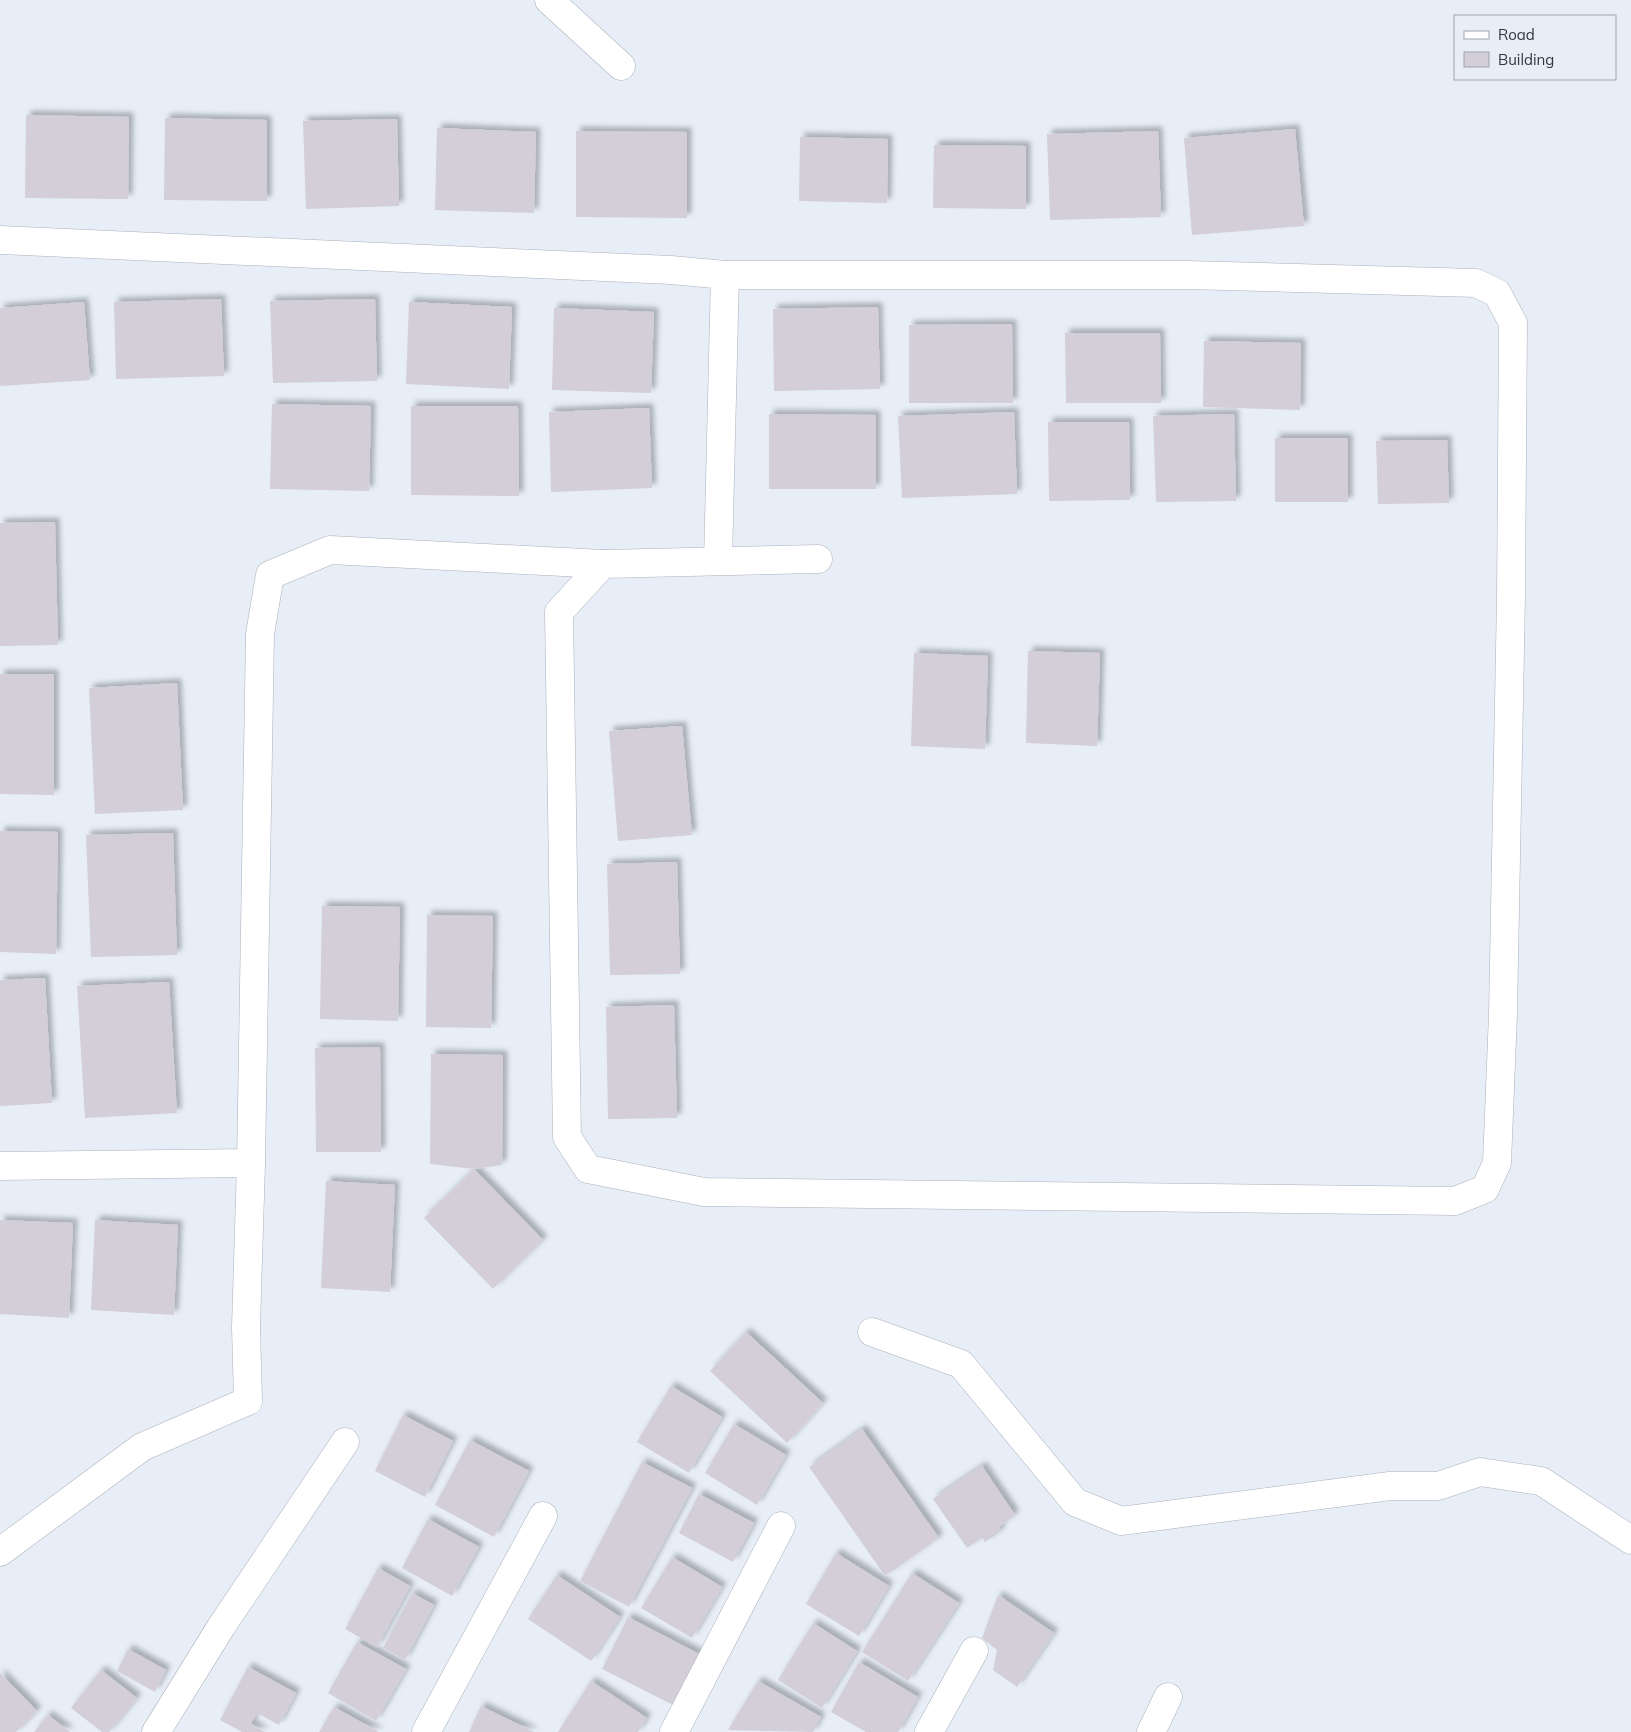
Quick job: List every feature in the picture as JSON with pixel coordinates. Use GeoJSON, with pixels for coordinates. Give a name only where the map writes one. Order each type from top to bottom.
{"type":"FeatureCollection","features":[{"type":"Feature","properties":{"kind":"street"},"geometry":{"type":"LineString","coordinates":[[549,0],[621,66]]}},
{"type":"Feature","properties":{"kind":"street"},"geometry":{"type":"LineString","coordinates":[[0,240],[672,270],[725,275],[1006,274],[1336,278],[1476,284],[1497,294],[1513,323],[1511,597],[1503,1014],[1498,1143],[1497,1163],[1485,1189],[1455,1201],[704,1192],[588,1169],[566,1137],[559,612],[603,564]]}},
{"type":"Feature","properties":{"kind":"street"},"geometry":{"type":"LineString","coordinates":[[718,561],[725,275]]}},
{"type":"Feature","properties":{"kind":"street"},"geometry":{"type":"LineString","coordinates":[[0,1552],[142,1447],[248,1401],[246,1326],[251,1164],[260,634],[270,576],[330,550],[603,564],[818,559]]}},
{"type":"Feature","properties":{"kind":"street"},"geometry":{"type":"LineString","coordinates":[[0,1166],[251,1164]]}},
{"type":"Feature","properties":{"kind":"street"},"geometry":{"type":"LineString","coordinates":[[872,1332],[961,1364],[1075,1502],[1121,1521],[1390,1486],[1438,1486],[1480,1472],[1541,1481],[1631,1540]]}},
{"type":"Feature","properties":{"kind":"street"},"geometry":{"type":"LineString","coordinates":[[156,1732],[221,1628],[345,1442]]}},
{"type":"Feature","properties":{"kind":"street"},"geometry":{"type":"LineString","coordinates":[[426,1732],[543,1516]]}},
{"type":"Feature","properties":{"kind":"street"},"geometry":{"type":"LineString","coordinates":[[674,1732],[781,1526]]}},
{"type":"Feature","properties":{"kind":"street"},"geometry":{"type":"LineString","coordinates":[[929,1732],[974,1651]]}},
{"type":"Feature","properties":{"kind":"street"},"geometry":{"type":"LineString","coordinates":[[1151,1732],[1168,1697]]}},
{"type":"Feature","properties":{"kind":"building"},"geometry":{"type":"Polygon","coordinates":[[[26,115],[129,117],[128,199],[25,198],[26,115]]]}},
{"type":"Feature","properties":{"kind":"building"},"geometry":{"type":"Polygon","coordinates":[[[165,118],[267,120],[267,201],[164,200],[165,118]]]}},
{"type":"Feature","properties":{"kind":"building"},"geometry":{"type":"Polygon","coordinates":[[[397,119],[399,206],[306,209],[303,121],[397,119]]]}},
{"type":"Feature","properties":{"kind":"building"},"geometry":{"type":"Polygon","coordinates":[[[437,128],[536,132],[534,213],[435,210],[437,128]]]}},
{"type":"Feature","properties":{"kind":"building"},"geometry":{"type":"Polygon","coordinates":[[[1295,129],[1304,226],[1192,235],[1184,138],[1295,129]]]}},
{"type":"Feature","properties":{"kind":"building"},"geometry":{"type":"Polygon","coordinates":[[[576,131],[687,132],[687,218],[576,217],[576,131]]]}},
{"type":"Feature","properties":{"kind":"building"},"geometry":{"type":"Polygon","coordinates":[[[1158,131],[1161,217],[1050,220],[1047,134],[1158,131]]]}},
{"type":"Feature","properties":{"kind":"building"},"geometry":{"type":"Polygon","coordinates":[[[800,137],[888,139],[887,203],[799,201],[800,137]]]}},
{"type":"Feature","properties":{"kind":"building"},"geometry":{"type":"Polygon","coordinates":[[[934,145],[1026,146],[1026,209],[933,208],[934,145]]]}},
{"type":"Feature","properties":{"kind":"building"},"geometry":{"type":"Polygon","coordinates":[[[221,299],[224,376],[116,379],[114,302],[221,299]]]}},
{"type":"Feature","properties":{"kind":"building"},"geometry":{"type":"Polygon","coordinates":[[[375,299],[377,381],[273,383],[270,301],[375,299]]]}},
{"type":"Feature","properties":{"kind":"building"},"geometry":{"type":"Polygon","coordinates":[[[84,302],[90,380],[0,386],[0,308],[84,302]]]}},
{"type":"Feature","properties":{"kind":"building"},"geometry":{"type":"Polygon","coordinates":[[[409,302],[512,307],[509,389],[406,384],[409,302]]]}},
{"type":"Feature","properties":{"kind":"building"},"geometry":{"type":"Polygon","coordinates":[[[878,307],[880,389],[774,391],[773,309],[878,307]]]}},
{"type":"Feature","properties":{"kind":"building"},"geometry":{"type":"Polygon","coordinates":[[[554,308],[654,312],[651,393],[552,390],[554,308]]]}},
{"type":"Feature","properties":{"kind":"building"},"geometry":{"type":"Polygon","coordinates":[[[1012,324],[1013,403],[909,403],[909,325],[1012,324]]]}},
{"type":"Feature","properties":{"kind":"building"},"geometry":{"type":"Polygon","coordinates":[[[1065,333],[1160,333],[1161,403],[1066,403],[1065,333]]]}},
{"type":"Feature","properties":{"kind":"building"},"geometry":{"type":"Polygon","coordinates":[[[1204,341],[1301,343],[1300,410],[1203,407],[1204,341]]]}},
{"type":"Feature","properties":{"kind":"building"},"geometry":{"type":"Polygon","coordinates":[[[272,404],[371,406],[369,491],[270,489],[272,404]]]}},
{"type":"Feature","properties":{"kind":"building"},"geometry":{"type":"Polygon","coordinates":[[[411,406],[518,406],[519,496],[411,495],[411,406]]]}},
{"type":"Feature","properties":{"kind":"building"},"geometry":{"type":"Polygon","coordinates":[[[649,408],[652,488],[551,492],[549,412],[649,408]]]}},
{"type":"Feature","properties":{"kind":"building"},"geometry":{"type":"Polygon","coordinates":[[[1014,412],[1017,494],[902,498],[898,416],[1014,412]]]}},
{"type":"Feature","properties":{"kind":"building"},"geometry":{"type":"Polygon","coordinates":[[[769,414],[876,415],[876,489],[769,489],[769,414]]]}},
{"type":"Feature","properties":{"kind":"building"},"geometry":{"type":"Polygon","coordinates":[[[1234,414],[1236,501],[1156,502],[1153,416],[1234,414]]]}},
{"type":"Feature","properties":{"kind":"building"},"geometry":{"type":"Polygon","coordinates":[[[1048,422],[1129,422],[1130,500],[1049,501],[1048,422]]]}},
{"type":"Feature","properties":{"kind":"building"},"geometry":{"type":"Polygon","coordinates":[[[1275,438],[1348,438],[1348,502],[1275,502],[1275,438]]]}},
{"type":"Feature","properties":{"kind":"building"},"geometry":{"type":"Polygon","coordinates":[[[1447,440],[1449,503],[1378,504],[1376,441],[1447,440]]]}},
{"type":"Feature","properties":{"kind":"building"},"geometry":{"type":"Polygon","coordinates":[[[55,522],[58,645],[0,646],[0,523],[55,522]]]}},
{"type":"Feature","properties":{"kind":"building"},"geometry":{"type":"Polygon","coordinates":[[[1028,651],[1100,653],[1097,746],[1026,743],[1028,651]]]}},
{"type":"Feature","properties":{"kind":"building"},"geometry":{"type":"Polygon","coordinates":[[[914,653],[988,656],[985,749],[911,746],[914,653]]]}},
{"type":"Feature","properties":{"kind":"building"},"geometry":{"type":"Polygon","coordinates":[[[0,674],[54,674],[54,795],[0,794],[0,674]]]}},
{"type":"Feature","properties":{"kind":"building"},"geometry":{"type":"Polygon","coordinates":[[[177,683],[183,810],[95,814],[89,688],[177,683]]]}},
{"type":"Feature","properties":{"kind":"building"},"geometry":{"type":"Polygon","coordinates":[[[682,726],[692,835],[618,841],[609,731],[682,726]]]}},
{"type":"Feature","properties":{"kind":"building"},"geometry":{"type":"Polygon","coordinates":[[[0,831],[58,832],[56,954],[0,952],[0,831]]]}},
{"type":"Feature","properties":{"kind":"building"},"geometry":{"type":"Polygon","coordinates":[[[173,833],[177,955],[91,957],[86,835],[173,833]]]}},
{"type":"Feature","properties":{"kind":"building"},"geometry":{"type":"Polygon","coordinates":[[[677,862],[680,974],[610,975],[607,864],[677,862]]]}},
{"type":"Feature","properties":{"kind":"building"},"geometry":{"type":"Polygon","coordinates":[[[322,906],[400,907],[398,1021],[320,1019],[322,906]]]}},
{"type":"Feature","properties":{"kind":"building"},"geometry":{"type":"Polygon","coordinates":[[[427,915],[493,916],[491,1028],[426,1027],[427,915]]]}},
{"type":"Feature","properties":{"kind":"building"},"geometry":{"type":"Polygon","coordinates":[[[45,978],[52,1103],[0,1106],[0,980],[45,978]]]}},
{"type":"Feature","properties":{"kind":"building"},"geometry":{"type":"Polygon","coordinates":[[[169,982],[177,1113],[85,1118],[77,986],[169,982]]]}},
{"type":"Feature","properties":{"kind":"building"},"geometry":{"type":"Polygon","coordinates":[[[674,1005],[677,1118],[608,1119],[606,1007],[674,1005]]]}},
{"type":"Feature","properties":{"kind":"building"},"geometry":{"type":"Polygon","coordinates":[[[380,1047],[381,1152],[316,1152],[315,1048],[380,1047]]]}},
{"type":"Feature","properties":{"kind":"building"},"geometry":{"type":"Polygon","coordinates":[[[431,1054],[503,1055],[502,1165],[474,1169],[430,1164],[431,1054]]]}},
{"type":"Feature","properties":{"kind":"building"},"geometry":{"type":"Polygon","coordinates":[[[474,1169],[543,1240],[493,1289],[424,1218],[474,1169]]]}},
{"type":"Feature","properties":{"kind":"building"},"geometry":{"type":"Polygon","coordinates":[[[326,1181],[395,1185],[390,1292],[321,1288],[326,1181]]]}},
{"type":"Feature","properties":{"kind":"building"},"geometry":{"type":"Polygon","coordinates":[[[0,1220],[73,1223],[69,1318],[0,1314],[0,1220]]]}},
{"type":"Feature","properties":{"kind":"building"},"geometry":{"type":"Polygon","coordinates":[[[95,1220],[178,1225],[174,1315],[91,1310],[95,1220]]]}},
{"type":"Feature","properties":{"kind":"building"},"geometry":{"type":"Polygon","coordinates":[[[746,1332],[823,1403],[787,1443],[710,1371],[746,1332]]]}},
{"type":"Feature","properties":{"kind":"building"},"geometry":{"type":"Polygon","coordinates":[[[671,1386],[722,1417],[689,1473],[637,1442],[671,1386]]]}},
{"type":"Feature","properties":{"kind":"building"},"geometry":{"type":"Polygon","coordinates":[[[403,1415],[453,1441],[425,1497],[375,1471],[403,1415]]]}},
{"type":"Feature","properties":{"kind":"building"},"geometry":{"type":"Polygon","coordinates":[[[734,1424],[786,1455],[757,1505],[705,1473],[734,1424]]]}},
{"type":"Feature","properties":{"kind":"building"},"geometry":{"type":"Polygon","coordinates":[[[862,1429],[939,1538],[885,1576],[809,1467],[862,1429]]]}},
{"type":"Feature","properties":{"kind":"building"},"geometry":{"type":"Polygon","coordinates":[[[470,1440],[529,1471],[494,1537],[435,1505],[470,1440]]]}},
{"type":"Feature","properties":{"kind":"building"},"geometry":{"type":"Polygon","coordinates":[[[642,1462],[692,1488],[629,1607],[580,1581],[642,1462]]]}},
{"type":"Feature","properties":{"kind":"building"},"geometry":{"type":"Polygon","coordinates":[[[982,1466],[1015,1515],[999,1527],[1001,1531],[985,1542],[982,1538],[967,1548],[933,1499],[982,1466]]]}},
{"type":"Feature","properties":{"kind":"building"},"geometry":{"type":"Polygon","coordinates":[[[699,1494],[754,1523],[733,1562],[679,1533],[699,1494]]]}},
{"type":"Feature","properties":{"kind":"building"},"geometry":{"type":"Polygon","coordinates":[[[428,1519],[479,1547],[452,1596],[402,1568],[428,1519]]]}},
{"type":"Feature","properties":{"kind":"building"},"geometry":{"type":"Polygon","coordinates":[[[836,1553],[889,1586],[859,1636],[806,1604],[836,1553]]]}},
{"type":"Feature","properties":{"kind":"building"},"geometry":{"type":"Polygon","coordinates":[[[672,1557],[722,1587],[692,1638],[641,1608],[672,1557]]]}},
{"type":"Feature","properties":{"kind":"building"},"geometry":{"type":"Polygon","coordinates":[[[378,1568],[410,1586],[377,1647],[345,1629],[378,1568]]]}},
{"type":"Feature","properties":{"kind":"building"},"geometry":{"type":"Polygon","coordinates":[[[912,1573],[959,1603],[908,1681],[862,1652],[912,1573]]]}},
{"type":"Feature","properties":{"kind":"building"},"geometry":{"type":"Polygon","coordinates":[[[557,1575],[620,1617],[591,1661],[528,1619],[557,1575]]]}},
{"type":"Feature","properties":{"kind":"building"},"geometry":{"type":"Polygon","coordinates":[[[412,1593],[434,1605],[405,1660],[383,1648],[412,1593]]]}},
{"type":"Feature","properties":{"kind":"building"},"geometry":{"type":"Polygon","coordinates":[[[998,1595],[1054,1633],[1017,1687],[993,1670],[997,1650],[982,1638],[998,1595]]]}},
{"type":"Feature","properties":{"kind":"building"},"geometry":{"type":"Polygon","coordinates":[[[628,1617],[701,1655],[675,1706],[602,1669],[628,1617]]]}},
{"type":"Feature","properties":{"kind":"building"},"geometry":{"type":"Polygon","coordinates":[[[813,1623],[857,1651],[822,1708],[778,1680],[813,1623]]]}},
{"type":"Feature","properties":{"kind":"building"},"geometry":{"type":"Polygon","coordinates":[[[357,1642],[406,1669],[376,1721],[328,1693],[357,1642]]]}},
{"type":"Feature","properties":{"kind":"building"},"geometry":{"type":"Polygon","coordinates":[[[128,1649],[166,1670],[155,1692],[117,1671],[128,1649]]]}},
{"type":"Feature","properties":{"kind":"building"},"geometry":{"type":"Polygon","coordinates":[[[859,1662],[918,1697],[898,1732],[866,1732],[831,1712],[859,1662]]]}},
{"type":"Feature","properties":{"kind":"building"},"geometry":{"type":"Polygon","coordinates":[[[248,1667],[296,1693],[279,1725],[257,1713],[251,1724],[265,1732],[242,1732],[220,1720],[248,1667]]]}},
{"type":"Feature","properties":{"kind":"building"},"geometry":{"type":"Polygon","coordinates":[[[101,1670],[137,1698],[109,1732],[102,1732],[71,1708],[101,1670]]]}},
{"type":"Feature","properties":{"kind":"building"},"geometry":{"type":"Polygon","coordinates":[[[0,1673],[37,1711],[16,1732],[0,1732],[0,1673]]]}},
{"type":"Feature","properties":{"kind":"building"},"geometry":{"type":"Polygon","coordinates":[[[591,1681],[647,1718],[638,1732],[558,1732],[591,1681]]]}},
{"type":"Feature","properties":{"kind":"building"},"geometry":{"type":"Polygon","coordinates":[[[758,1681],[821,1717],[813,1732],[728,1730],[758,1681]]]}},
{"type":"Feature","properties":{"kind":"building"},"geometry":{"type":"Polygon","coordinates":[[[481,1706],[534,1732],[469,1732],[481,1706]]]}},
{"type":"Feature","properties":{"kind":"building"},"geometry":{"type":"Polygon","coordinates":[[[334,1707],[379,1732],[319,1732],[334,1707]]]}},
{"type":"Feature","properties":{"kind":"building"},"geometry":{"type":"Polygon","coordinates":[[[48,1715],[70,1732],[34,1732],[48,1715]]]}}]}
